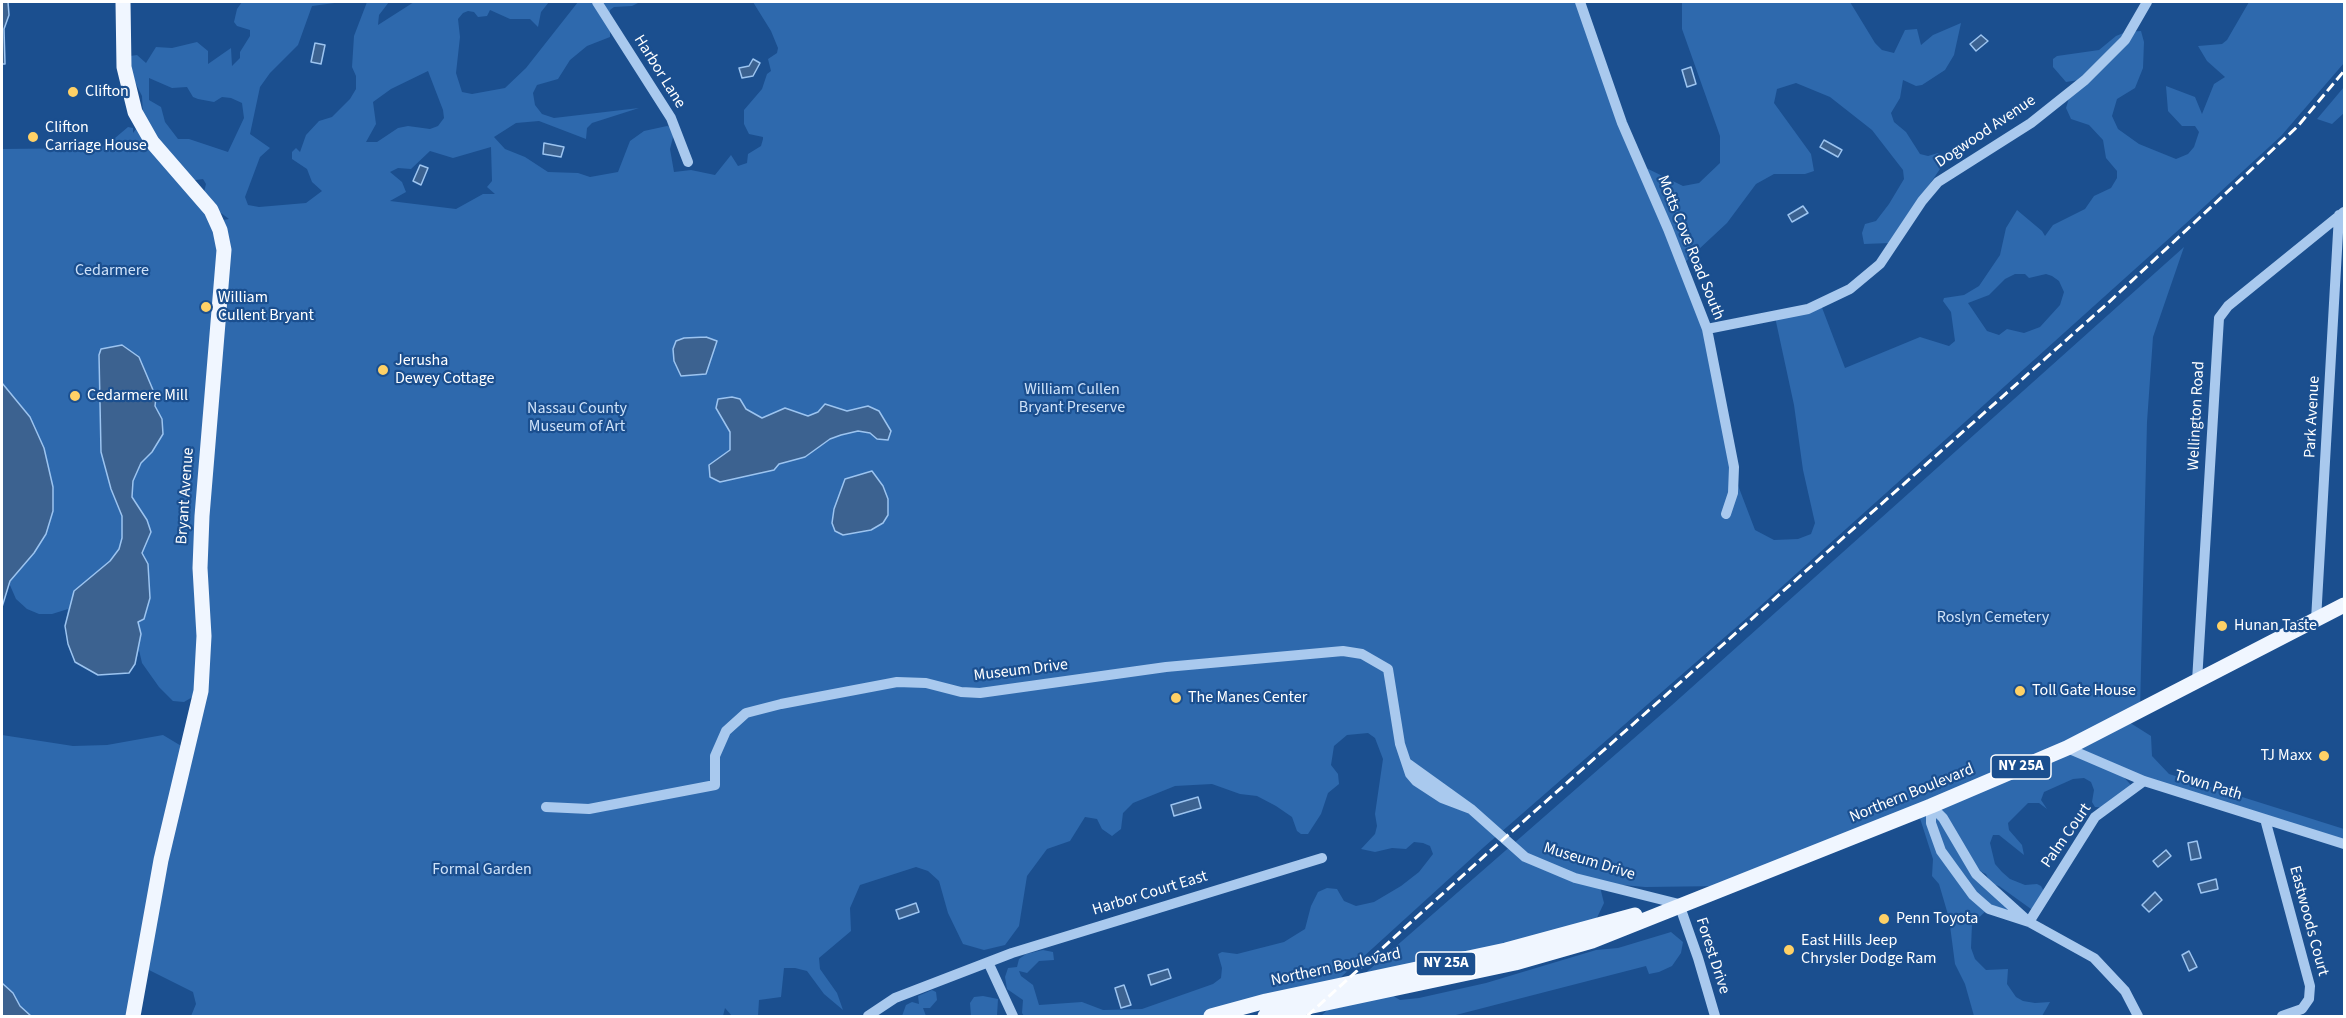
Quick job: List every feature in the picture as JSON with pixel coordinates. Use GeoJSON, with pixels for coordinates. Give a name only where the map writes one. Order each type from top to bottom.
{"type":"FeatureCollection","features":[{"type":"Feature","properties":{"kind":"main road","name":"Bryant Avenue"},"geometry":{"type":"LineString","coordinates":[[123,2],[124,67],[135,112],[152,142],[211,210],[220,230],[224,250],[202,516],[200,568],[204,636],[201,691],[161,861],[133,1017]]}},
{"type":"Feature","properties":{"kind":"main road","name":"Northern Boulevard"},"geometry":{"type":"LineString","coordinates":[[1265,1017],[1515,963],[1592,941],[1679,904],[1931,806],[2067,748],[2344,605]]}},
{"type":"Feature","properties":{"kind":"main road","name":"Northern Boulevard"},"geometry":{"type":"LineString","coordinates":[[1211,1017],[1266,1001],[1506,950],[1679,904]]}},
{"type":"Feature","properties":{"kind":"street","name":"Harbor Lane"},"geometry":{"type":"LineString","coordinates":[[597,2],[671,118],[688,162]]}},
{"type":"Feature","properties":{"kind":"street","name":"Motts Cove Road South"},"geometry":{"type":"LineString","coordinates":[[1580,2],[1622,123],[1683,264],[1707,329],[1734,467],[1733,493],[1726,514]]}},
{"type":"Feature","properties":{"kind":"street","name":"Dogwood Avenue"},"geometry":{"type":"LineString","coordinates":[[1707,329],[1808,309],[1850,289],[1880,264],[1922,201],[1938,182],[2031,123],[2085,80],[2124,40],[2147,2]]}},
{"type":"Feature","properties":{"kind":"street","name":"Park Avenue"},"geometry":{"type":"LineString","coordinates":[[2316,620],[2339,316],[2342,214]]}},
{"type":"Feature","properties":{"kind":"street","name":"Wellington Road"},"geometry":{"type":"LineString","coordinates":[[2197,681],[2219,318],[2228,306],[2342,214]]}},
{"type":"Feature","properties":{"kind":"street","name":"Museum Drive"},"geometry":{"type":"LineString","coordinates":[[546,807],[589,809],[715,785],[716,756],[726,731],[746,713],[781,704],[897,682],[926,683],[961,692],[981,693],[1166,666],[1343,651],[1362,654],[1388,669],[1405,760],[1471,809],[1516,851],[1547,868],[1679,904]]}},
{"type":"Feature","properties":{"kind":"street","name":"Town Path"},"geometry":{"type":"LineString","coordinates":[[2067,748],[2144,781],[2344,844]]}},
{"type":"Feature","properties":{"kind":"street","name":"Palm Court"},"geometry":{"type":"LineString","coordinates":[[2029,922],[2095,817],[2144,781]]}},
{"type":"Feature","properties":{"kind":"street"},"geometry":{"type":"LineString","coordinates":[[1931,806],[1943,818],[1976,874],[2029,922]]}},
{"type":"Feature","properties":{"kind":"street"},"geometry":{"type":"LineString","coordinates":[[1931,806],[1930,823],[1935,839],[1958,878],[1989,909],[2029,922],[2080,949],[2106,968],[2125,992],[2138,1017]]}},
{"type":"Feature","properties":{"kind":"street","name":"Eastwoods Court"},"geometry":{"type":"LineString","coordinates":[[2265,819],[2310,986],[2309,999],[2302,1009],[2282,1017]]}},
{"type":"Feature","properties":{"kind":"street","name":"Harbor Court East"},"geometry":{"type":"LineString","coordinates":[[868,1017],[895,998],[988,962],[1322,858]]}},
{"type":"Feature","properties":{"kind":"street","name":"Forest Drive"},"geometry":{"type":"LineString","coordinates":[[1679,904],[1715,1017]]}},
{"type":"Feature","properties":{"kind":"street"},"geometry":{"type":"LineString","coordinates":[[988,962],[1013,1017]]}},
{"type":"Feature","properties":{"kind":"green space","name":"William Cullen Bryant Preserve"},"geometry":{"type":"Polygon","coordinates":[[[242,2],[342,2],[312,6],[298,45],[270,73],[260,87],[250,134],[270,148],[260,157],[245,197],[248,205],[259,207],[306,203],[322,191],[312,182],[307,169],[292,159],[292,152],[296,148],[300,152],[306,135],[319,121],[332,117],[350,99],[356,89],[356,76],[352,67],[354,36],[367,2],[389,2],[379,15],[378,25],[414,2],[549,2],[541,12],[538,27],[530,19],[510,19],[490,10],[487,16],[478,17],[474,12],[463,13],[458,19],[460,37],[456,73],[462,92],[472,94],[505,88],[526,68],[578,2],[640,2],[632,6],[614,7],[610,10],[610,37],[587,46],[570,60],[558,79],[537,85],[533,93],[535,105],[542,114],[554,118],[639,108],[592,123],[587,128],[586,139],[539,121],[516,123],[494,137],[505,149],[525,157],[548,172],[578,173],[590,177],[618,172],[630,141],[644,131],[667,126],[671,127],[674,133],[670,149],[674,172],[691,170],[715,175],[731,155],[738,166],[747,163],[748,154],[761,146],[763,137],[749,134],[744,124],[744,110],[762,89],[767,74],[771,71],[768,59],[777,53],[778,48],[771,31],[753,2],[1580,2],[1621,123],[1640,165],[1683,186],[1699,183],[1720,163],[1720,136],[1682,29],[1682,2],[1850,2],[1875,43],[1882,50],[1894,53],[1905,30],[1917,29],[1921,45],[1933,35],[1961,23],[1954,55],[1945,70],[1922,85],[1916,86],[1903,80],[1900,98],[1891,113],[1894,122],[1906,132],[1920,154],[1928,156],[1938,153],[1944,163],[1890,243],[1864,244],[1862,233],[1865,224],[1876,221],[1889,204],[1904,179],[1903,170],[1872,130],[1830,97],[1796,83],[1777,89],[1774,103],[1811,154],[1814,171],[1805,174],[1774,174],[1756,184],[1727,223],[1683,264],[1706,329],[1731,467],[1755,530],[1774,540],[1798,539],[1811,534],[1815,523],[1803,470],[1794,405],[1775,317],[1821,305],[1845,368],[1920,337],[1949,346],[1955,341],[1951,312],[1943,301],[1944,298],[1964,295],[1979,286],[2000,255],[2006,228],[2017,210],[2045,236],[2053,225],[2085,209],[2094,196],[2111,188],[2117,178],[2117,171],[2106,158],[2103,140],[2089,125],[2071,119],[2066,108],[2069,98],[2092,78],[2066,82],[2053,67],[2053,59],[2057,56],[2099,50],[2116,36],[2126,32],[2141,31],[2144,42],[2143,68],[2135,88],[2117,99],[2112,116],[2118,129],[2139,144],[2176,159],[2188,154],[2194,147],[2199,132],[2195,126],[2182,126],[2168,111],[2166,86],[2195,97],[2202,114],[2214,84],[2225,77],[2207,61],[2198,46],[2222,44],[2227,40],[2249,2],[2344,2],[2344,63],[2281,136],[2194,216],[1757,609],[1484,847],[1329,988],[1266,1001],[1212,1016],[1024,1016],[1022,1013],[1023,1000],[1007,989],[1005,977],[1008,968],[1017,967],[1019,959],[1026,954],[1043,950],[1053,952],[1054,960],[1039,961],[1027,973],[1019,971],[1021,976],[1033,985],[1039,1005],[1082,1002],[1103,1010],[1142,1009],[1213,984],[1221,978],[1222,968],[1218,954],[1222,952],[1237,954],[1284,942],[1305,929],[1311,906],[1318,892],[1327,888],[1337,889],[1344,901],[1356,906],[1374,902],[1401,886],[1419,872],[1433,854],[1430,846],[1414,842],[1406,849],[1392,848],[1375,852],[1361,849],[1375,834],[1377,826],[1375,814],[1383,759],[1375,738],[1368,733],[1347,735],[1334,746],[1331,765],[1338,774],[1339,784],[1328,793],[1321,814],[1308,834],[1301,834],[1297,831],[1292,817],[1257,796],[1240,794],[1212,784],[1175,786],[1133,803],[1123,813],[1121,829],[1112,836],[1102,829],[1097,819],[1085,817],[1070,841],[1047,849],[1027,876],[1019,926],[1005,945],[984,950],[963,944],[948,913],[939,881],[928,871],[916,867],[860,885],[850,908],[851,931],[819,958],[820,969],[837,993],[843,1010],[824,994],[807,971],[784,968],[781,997],[759,1000],[758,1016],[732,1016],[725,1008],[723,1016],[191,1016],[196,1004],[193,992],[145,968],[140,962],[131,1016],[31,1016],[2,983],[2,735],[73,746],[107,745],[163,735],[188,750],[201,692],[184,702],[173,701],[159,687],[142,663],[139,650],[135,664],[129,673],[98,675],[75,662],[68,644],[65,626],[68,609],[52,614],[39,614],[27,609],[16,599],[9,583],[2,607],[2,541],[9,551],[13,551],[26,545],[30,536],[29,531],[2,498],[2,149],[95,148],[108,144],[128,127],[133,128],[133,133],[140,124],[154,143],[143,116],[142,96],[129,70],[130,56],[137,55],[146,63],[156,47],[172,48],[197,42],[208,51],[208,64],[231,48],[232,66],[240,58],[240,52],[250,36],[250,30],[237,26],[234,22],[237,9],[242,2]],[[428,71],[391,89],[373,102],[376,124],[366,142],[377,142],[398,128],[408,126],[430,129],[438,126],[444,118],[428,71]],[[149,78],[149,100],[161,107],[165,122],[178,139],[189,139],[228,152],[244,118],[242,103],[231,98],[222,97],[214,102],[198,99],[193,97],[187,87],[172,88],[149,78]],[[491,147],[453,158],[430,151],[411,169],[398,168],[390,172],[402,182],[406,192],[390,201],[456,209],[483,194],[495,194],[487,187],[492,181],[491,147]],[[179,174],[211,210],[217,221],[229,219],[205,201],[203,196],[206,184],[203,179],[189,181],[179,174]],[[2015,274],[2005,279],[1989,295],[1968,303],[1987,331],[1999,335],[2007,329],[2024,333],[2040,327],[2060,305],[2064,292],[2059,281],[2052,276],[2046,274],[2029,278],[2025,274],[2015,274]],[[200,562],[199,615],[202,674],[204,636],[200,562]]]}},
{"type":"Feature","properties":{"kind":"green space"},"geometry":{"type":"Polygon","coordinates":[[[2344,87],[2344,113],[2332,124],[2317,119],[2344,87]]]}},
{"type":"Feature","properties":{"kind":"green space","name":"Roslyn Cemetery"},"geometry":{"type":"Polygon","coordinates":[[[2184,247],[2153,337],[2147,422],[2140,710],[2124,719],[2151,736],[2152,756],[2169,774],[2344,829],[2344,845],[2119,772],[2130,784],[2131,790],[2123,800],[2108,808],[2095,807],[2092,802],[2094,790],[2091,782],[2084,778],[2073,779],[2044,792],[2041,800],[2047,809],[2039,803],[2028,803],[2008,823],[2009,830],[2022,845],[2024,855],[1999,835],[1993,835],[1990,843],[1995,864],[2002,872],[2010,879],[2025,885],[2041,886],[2047,897],[2045,903],[2038,909],[2031,909],[1999,886],[1991,884],[1986,874],[1980,871],[1977,875],[2029,922],[1988,909],[1972,924],[1971,948],[1975,959],[1986,970],[2008,969],[2007,984],[2016,997],[2035,1003],[2050,1002],[2042,1016],[1974,1016],[1965,984],[1955,964],[1949,918],[1939,884],[1932,876],[1933,859],[1918,812],[1725,886],[1645,887],[1599,883],[1604,903],[1594,924],[1509,949],[1354,983],[1672,705],[2184,247]]]}},
{"type":"Feature","properties":{"kind":"green space"},"geometry":{"type":"Polygon","coordinates":[[[1671,932],[1683,942],[1681,953],[1672,966],[1659,972],[1649,974],[1646,966],[1452,1016],[1321,1016],[1335,1002],[1385,991],[1400,1000],[1419,998],[1486,983],[1596,950],[1618,948],[1671,932]]]}},
{"type":"Feature","properties":{"kind":"green space"},"geometry":{"type":"Polygon","coordinates":[[[932,990],[936,992],[937,1000],[930,1008],[923,1008],[926,1016],[902,1016],[906,1005],[912,1002],[919,1004],[918,996],[932,990]]]}},
{"type":"Feature","properties":{"kind":"green space"},"geometry":{"type":"Polygon","coordinates":[[[974,997],[998,999],[997,1016],[971,1016],[970,1003],[974,997]]]}},
{"type":"Feature","properties":{"kind":"shaded area"},"geometry":{"type":"Polygon","coordinates":[[[2,2],[8,2],[9,15],[4,29],[5,64],[2,64],[2,2]]]}},
{"type":"Feature","properties":{"kind":"shaded area"},"geometry":{"type":"Polygon","coordinates":[[[1981,35],[1988,41],[1976,51],[1970,44],[1981,35]]]}},
{"type":"Feature","properties":{"kind":"shaded area"},"geometry":{"type":"Polygon","coordinates":[[[315,43],[325,45],[321,64],[311,62],[315,43]]]}},
{"type":"Feature","properties":{"kind":"shaded area"},"geometry":{"type":"Polygon","coordinates":[[[753,59],[760,63],[753,76],[742,78],[739,68],[749,66],[753,59]]]}},
{"type":"Feature","properties":{"kind":"shaded area"},"geometry":{"type":"Polygon","coordinates":[[[1691,67],[1696,84],[1687,87],[1682,70],[1691,67]]]}},
{"type":"Feature","properties":{"kind":"shaded area"},"geometry":{"type":"Polygon","coordinates":[[[1824,140],[1842,150],[1838,157],[1820,147],[1824,140]]]}},
{"type":"Feature","properties":{"kind":"shaded area"},"geometry":{"type":"Polygon","coordinates":[[[544,143],[564,147],[561,157],[543,154],[544,143]]]}},
{"type":"Feature","properties":{"kind":"shaded area"},"geometry":{"type":"Polygon","coordinates":[[[420,165],[428,168],[421,185],[413,181],[420,165]]]}},
{"type":"Feature","properties":{"kind":"shaded area"},"geometry":{"type":"Polygon","coordinates":[[[1803,206],[1808,213],[1792,222],[1788,215],[1803,206]]]}},
{"type":"Feature","properties":{"kind":"shaded area"},"geometry":{"type":"Polygon","coordinates":[[[706,337],[717,341],[706,374],[681,376],[674,361],[673,349],[676,341],[684,338],[706,337]]]}},
{"type":"Feature","properties":{"kind":"shaded area"},"geometry":{"type":"Polygon","coordinates":[[[122,345],[139,357],[156,397],[155,406],[162,419],[163,434],[152,452],[141,463],[133,481],[132,497],[147,520],[151,532],[142,553],[148,564],[150,598],[144,619],[138,622],[141,634],[135,664],[129,673],[98,675],[75,662],[68,644],[65,626],[74,591],[110,561],[119,549],[122,538],[122,516],[111,489],[101,452],[99,355],[101,349],[122,345]]]}},
{"type":"Feature","properties":{"kind":"shaded area"},"geometry":{"type":"Polygon","coordinates":[[[2,383],[30,417],[44,448],[53,487],[53,511],[46,534],[34,553],[10,581],[2,607],[2,383]]]}},
{"type":"Feature","properties":{"kind":"shaded area"},"geometry":{"type":"Polygon","coordinates":[[[732,397],[740,399],[746,409],[762,418],[785,408],[808,416],[818,412],[825,404],[847,411],[868,406],[879,411],[891,431],[888,440],[877,439],[870,433],[858,431],[841,435],[830,439],[805,457],[779,464],[774,470],[720,482],[710,477],[709,465],[730,450],[730,432],[716,408],[718,399],[732,397]]]}},
{"type":"Feature","properties":{"kind":"shaded area"},"geometry":{"type":"Polygon","coordinates":[[[872,471],[883,486],[888,499],[888,515],[883,523],[871,530],[843,535],[835,531],[832,523],[834,509],[845,479],[872,471]]]}},
{"type":"Feature","properties":{"kind":"shaded area"},"geometry":{"type":"Polygon","coordinates":[[[1198,797],[1201,808],[1174,816],[1171,805],[1198,797]]]}},
{"type":"Feature","properties":{"kind":"shaded area"},"geometry":{"type":"Polygon","coordinates":[[[2197,841],[2201,858],[2191,860],[2188,843],[2197,841]]]}},
{"type":"Feature","properties":{"kind":"shaded area"},"geometry":{"type":"Polygon","coordinates":[[[2166,850],[2171,856],[2158,867],[2153,861],[2166,850]]]}},
{"type":"Feature","properties":{"kind":"shaded area"},"geometry":{"type":"Polygon","coordinates":[[[2216,879],[2218,889],[2201,893],[2198,884],[2216,879]]]}},
{"type":"Feature","properties":{"kind":"shaded area"},"geometry":{"type":"Polygon","coordinates":[[[2155,892],[2162,900],[2149,912],[2142,905],[2155,892]]]}},
{"type":"Feature","properties":{"kind":"shaded area"},"geometry":{"type":"Polygon","coordinates":[[[916,903],[919,912],[899,919],[896,910],[916,903]]]}},
{"type":"Feature","properties":{"kind":"shaded area"},"geometry":{"type":"Polygon","coordinates":[[[2189,951],[2197,967],[2189,971],[2182,955],[2189,951]]]}},
{"type":"Feature","properties":{"kind":"shaded area"},"geometry":{"type":"Polygon","coordinates":[[[1168,969],[1171,978],[1151,985],[1148,975],[1168,969]]]}},
{"type":"Feature","properties":{"kind":"shaded area"},"geometry":{"type":"Polygon","coordinates":[[[2,983],[13,993],[20,1006],[31,1016],[2,1016],[2,983]]]}},
{"type":"Feature","properties":{"kind":"shaded area"},"geometry":{"type":"Polygon","coordinates":[[[1124,985],[1131,1005],[1121,1008],[1115,988],[1124,985]]]}},
{"type":"Feature","properties":{"kind":"railway"},"geometry":{"type":"LineString","coordinates":[[1307,1016],[2108,303],[2298,126],[2344,71]]}},
{"type":"Feature","properties":{"kind":"place","name":"Clifton"},"geometry":{"type":"Point","coordinates":[73,92]}},
{"type":"Feature","properties":{"kind":"place","name":"Clifton Carriage House"},"geometry":{"type":"Point","coordinates":[33,137]}},
{"type":"Feature","properties":{"kind":"place","name":"William Cullent Bryant"},"geometry":{"type":"Point","coordinates":[206,307]}},
{"type":"Feature","properties":{"kind":"place","name":"Jerusha Dewey Cottage"},"geometry":{"type":"Point","coordinates":[383,370]}},
{"type":"Feature","properties":{"kind":"place","name":"Cedarmere Mill"},"geometry":{"type":"Point","coordinates":[75,396]}},
{"type":"Feature","properties":{"kind":"place","name":"Hunan Taste"},"geometry":{"type":"Point","coordinates":[2222,626]}},
{"type":"Feature","properties":{"kind":"place","name":"Toll Gate House"},"geometry":{"type":"Point","coordinates":[2020,691]}},
{"type":"Feature","properties":{"kind":"place","name":"The Manes Center"},"geometry":{"type":"Point","coordinates":[1176,698]}},
{"type":"Feature","properties":{"kind":"place","name":"TJ Maxx"},"geometry":{"type":"Point","coordinates":[2324,756]}},
{"type":"Feature","properties":{"kind":"place","name":"Penn Toyota"},"geometry":{"type":"Point","coordinates":[1884,919]}},
{"type":"Feature","properties":{"kind":"place","name":"East Hills Jeep Chrysler Dodge Ram"},"geometry":{"type":"Point","coordinates":[1789,950]}},
{"type":"Feature","properties":{"kind":"park label","name":"Cedarmere"},"geometry":{"type":"Point","coordinates":[112,271]}},
{"type":"Feature","properties":{"kind":"park label","name":"Nassau County Museum of Art"},"geometry":{"type":"Point","coordinates":[577,418]}},
{"type":"Feature","properties":{"kind":"park label","name":"Formal Garden"},"geometry":{"type":"Point","coordinates":[482,870]}}]}
